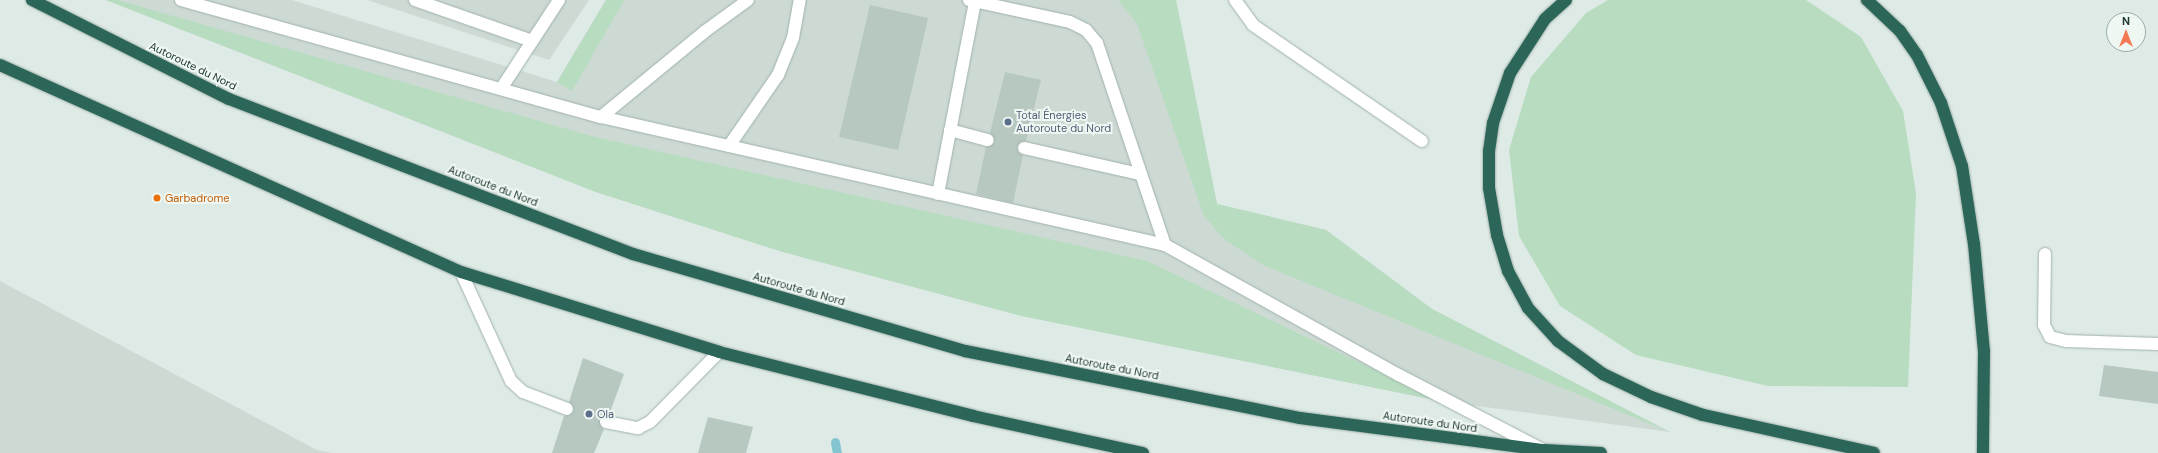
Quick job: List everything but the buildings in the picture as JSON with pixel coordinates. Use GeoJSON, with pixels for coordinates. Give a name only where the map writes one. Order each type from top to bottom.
{"type":"FeatureCollection","features":[{"type":"Feature","properties":{"kind":"highway","name":"Autoroute du Nord"},"geometry":{"type":"LineString","coordinates":[[32,0],[229,99],[633,254],[965,351],[1300,418],[1544,450],[1601,453]]}},
{"type":"Feature","properties":{"kind":"highway"},"geometry":{"type":"LineString","coordinates":[[1566,0],[1525,45],[1510,73],[1493,124],[1489,151],[1489,188],[1497,235],[1508,271],[1528,308],[1558,341],[1602,374],[1651,397],[1703,415],[1874,453]]}},
{"type":"Feature","properties":{"kind":"highway"},"geometry":{"type":"LineString","coordinates":[[1867,0],[1900,31],[1917,55],[1941,103],[1962,166],[1968,201],[1984,351],[1983,453]]}},
{"type":"Feature","properties":{"kind":"highway"},"geometry":{"type":"LineString","coordinates":[[0,65],[461,272],[719,352],[973,416],[1143,453]]}},
{"type":"Feature","properties":{"kind":"street"},"geometry":{"type":"LineString","coordinates":[[181,0],[601,118],[1165,245],[1398,375],[1544,450]]}},
{"type":"Feature","properties":{"kind":"street"},"geometry":{"type":"LineString","coordinates":[[415,0],[532,41]]}},
{"type":"Feature","properties":{"kind":"street"},"geometry":{"type":"LineString","coordinates":[[501,89],[559,0]]}},
{"type":"Feature","properties":{"kind":"street"},"geometry":{"type":"LineString","coordinates":[[601,118],[704,32],[748,0]]}},
{"type":"Feature","properties":{"kind":"street"},"geometry":{"type":"LineString","coordinates":[[729,146],[778,75],[793,38],[800,0]]}},
{"type":"Feature","properties":{"kind":"street"},"geometry":{"type":"LineString","coordinates":[[1234,0],[1253,25],[1422,141]]}},
{"type":"Feature","properties":{"kind":"street"},"geometry":{"type":"LineString","coordinates":[[938,194],[972,1],[1070,22],[1086,30],[1097,43],[1139,174],[1165,245]]}},
{"type":"Feature","properties":{"kind":"street"},"geometry":{"type":"LineString","coordinates":[[950,130],[988,140]]}},
{"type":"Feature","properties":{"kind":"street"},"geometry":{"type":"LineString","coordinates":[[1024,148],[1139,174]]}},
{"type":"Feature","properties":{"kind":"street"},"geometry":{"type":"LineString","coordinates":[[2045,254],[2044,326],[2050,337],[2066,341],[2158,344]]}},
{"type":"Feature","properties":{"kind":"street"},"geometry":{"type":"LineString","coordinates":[[461,272],[511,381],[523,392],[567,409]]}},
{"type":"Feature","properties":{"kind":"street"},"geometry":{"type":"LineString","coordinates":[[606,422],[638,428],[650,422],[719,352]]}},
{"type":"Feature","properties":{"kind":"shaded area"},"geometry":{"type":"Polygon","coordinates":[[[106,0],[292,0],[557,82],[606,0],[1176,0],[1217,204],[1326,230],[1432,309],[1670,432],[1440,401],[1022,316],[783,252],[596,192],[106,0]]]}},
{"type":"Feature","properties":{"kind":"shaded area"},"geometry":{"type":"Polygon","coordinates":[[[367,0],[589,0],[549,60],[367,0]]]}},
{"type":"Feature","properties":{"kind":"shaded area"},"geometry":{"type":"Polygon","coordinates":[[[0,281],[317,450],[332,453],[0,453],[0,281]]]}},
{"type":"Feature","properties":{"kind":"green space"},"geometry":{"type":"Polygon","coordinates":[[[106,0],[117,0],[595,137],[1147,261],[1440,401],[1022,316],[783,252],[596,192],[106,0]]]}},
{"type":"Feature","properties":{"kind":"green space"},"geometry":{"type":"Polygon","coordinates":[[[606,0],[624,0],[572,91],[557,82],[606,0]]]}},
{"type":"Feature","properties":{"kind":"green space"},"geometry":{"type":"Polygon","coordinates":[[[1118,0],[1176,0],[1217,204],[1326,230],[1432,309],[1670,432],[1265,266],[1225,240],[1204,216],[1137,24],[1118,0]]]}},
{"type":"Feature","properties":{"kind":"green space"},"geometry":{"type":"Polygon","coordinates":[[[1608,0],[1806,0],[1861,37],[1903,111],[1916,193],[1908,387],[1768,386],[1636,355],[1560,306],[1519,236],[1509,150],[1531,77],[1586,13],[1608,0]]]}},
{"type":"Feature","properties":{"kind":"waterway"},"geometry":{"type":"LineString","coordinates":[[835,442],[837,453]]}},
{"type":"Feature","properties":{"kind":"place","name":"Total Énergies Autoroute du Nord"},"geometry":{"type":"Point","coordinates":[1008,122]}},
{"type":"Feature","properties":{"kind":"place","name":"Garbadrome"},"geometry":{"type":"Point","coordinates":[157,198]}},
{"type":"Feature","properties":{"kind":"place","name":"Ola"},"geometry":{"type":"Point","coordinates":[589,414]}}]}
